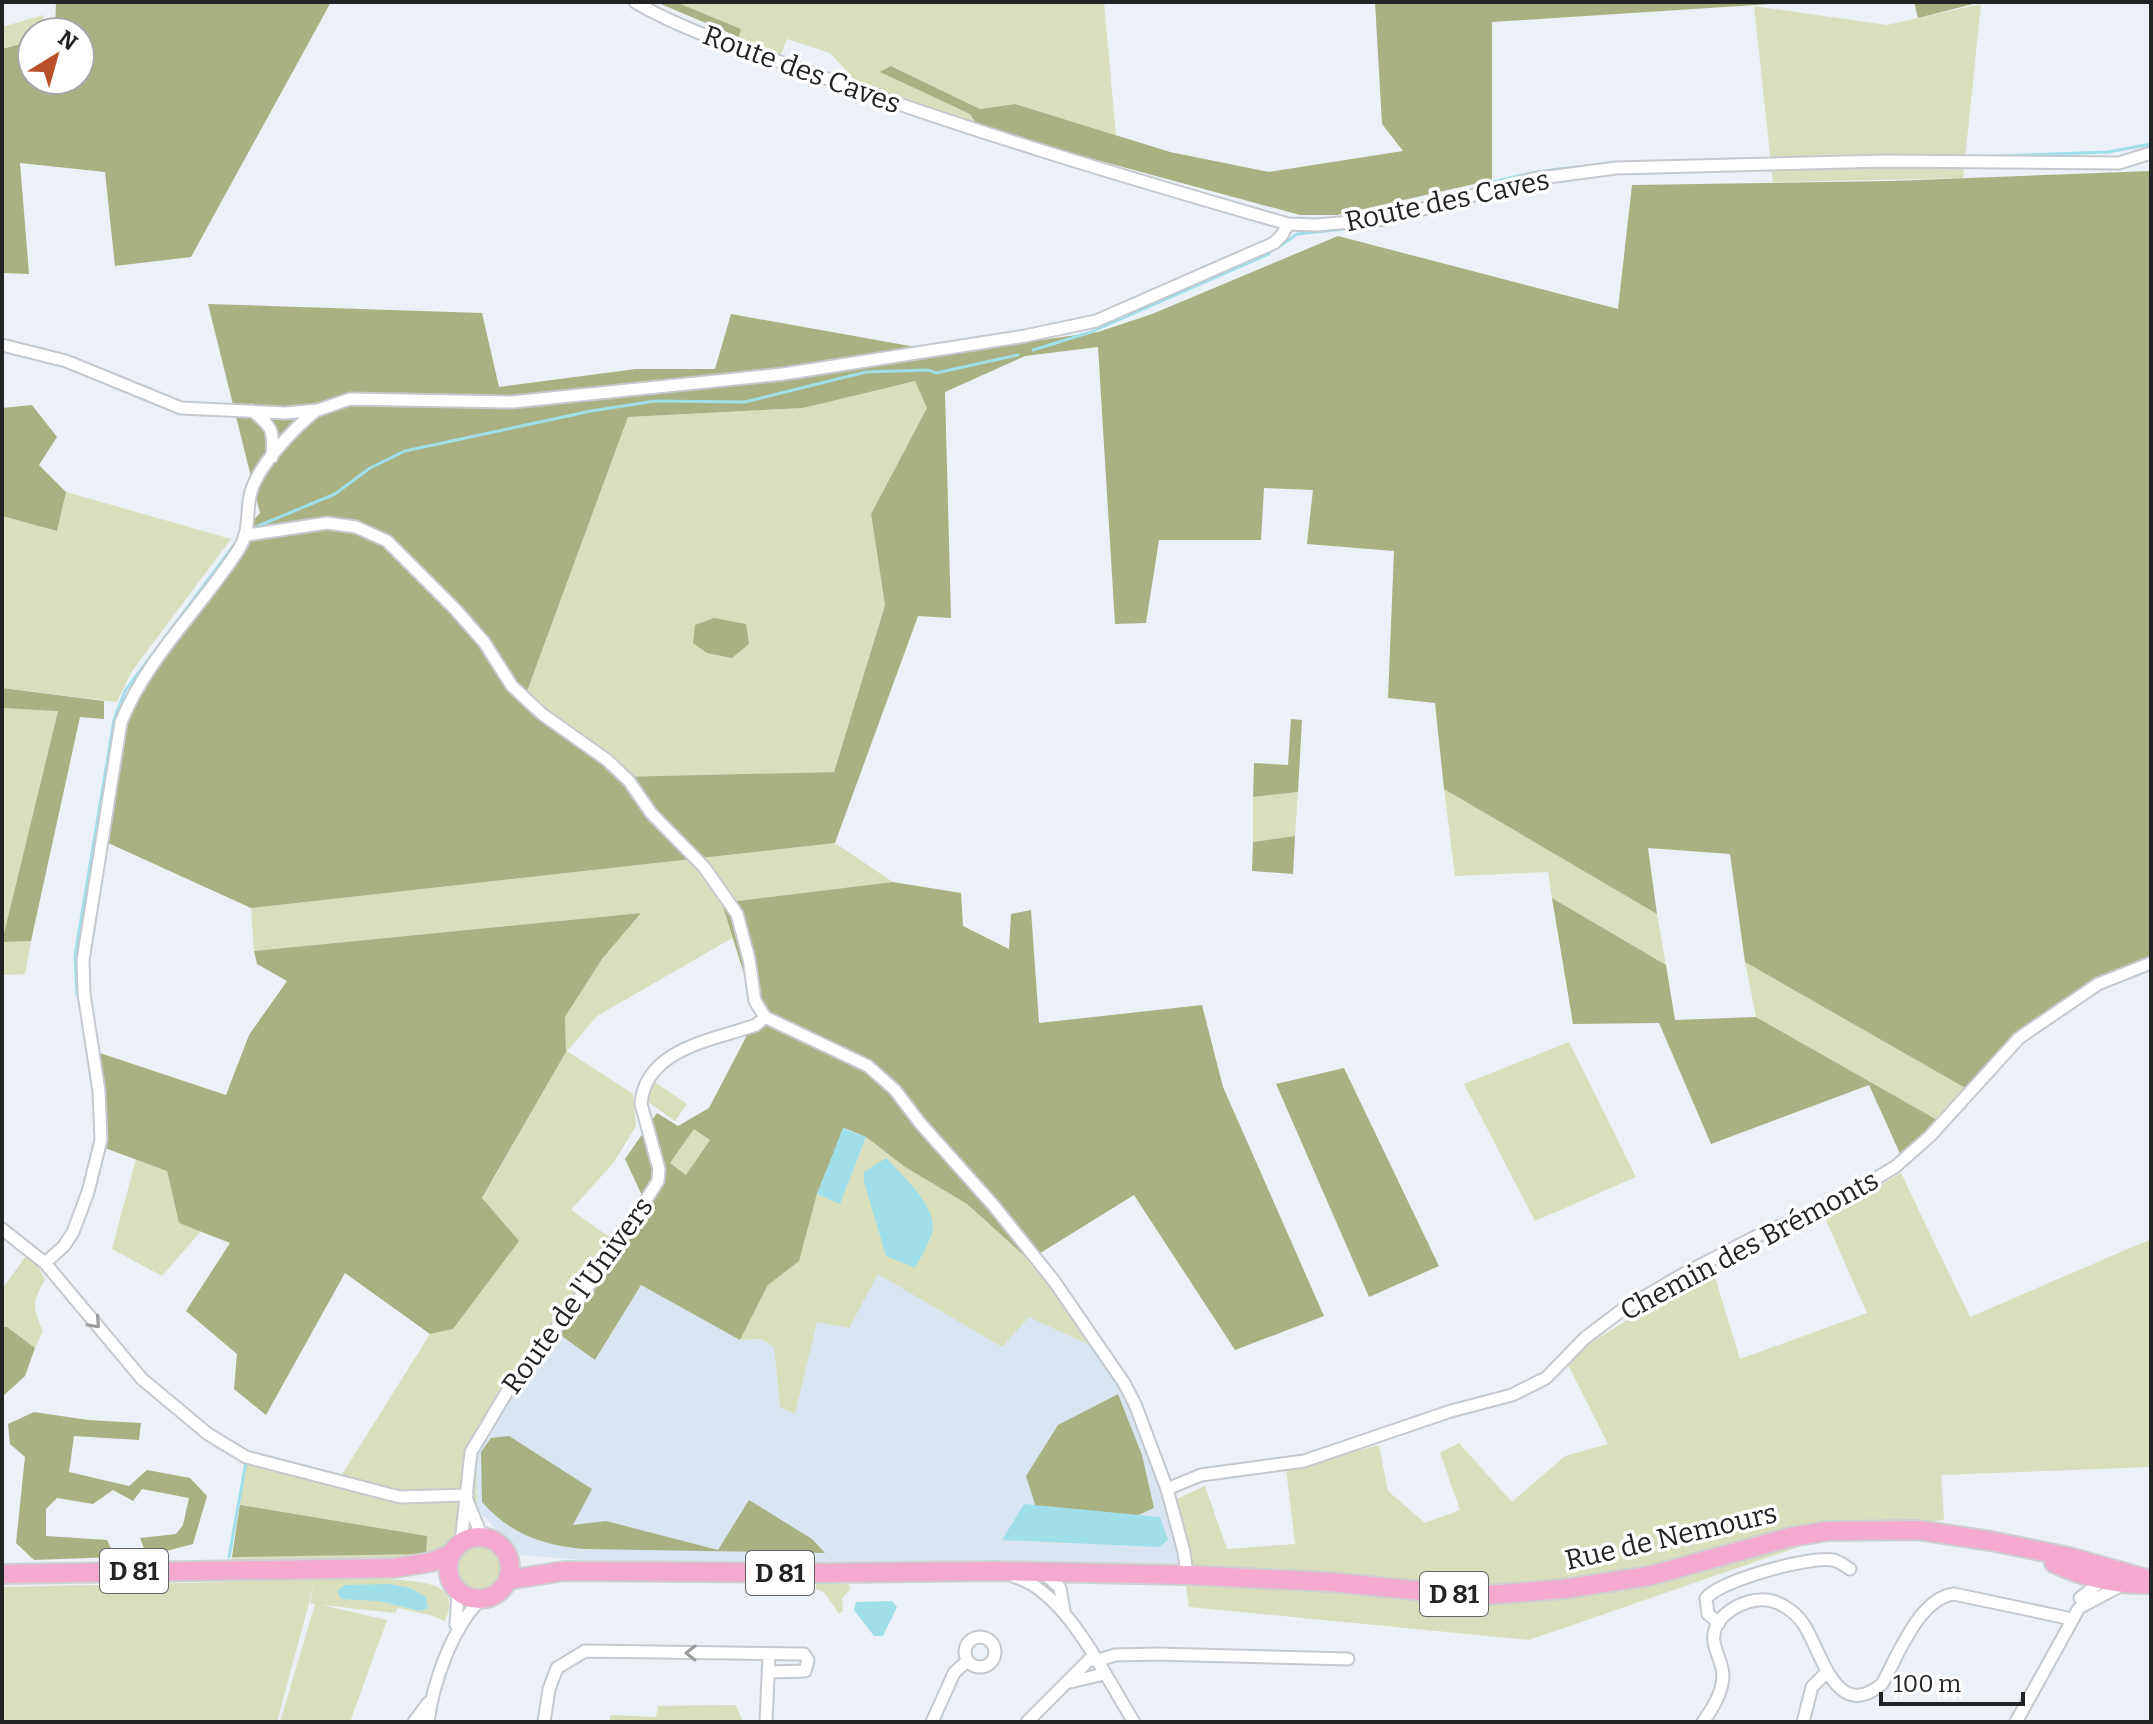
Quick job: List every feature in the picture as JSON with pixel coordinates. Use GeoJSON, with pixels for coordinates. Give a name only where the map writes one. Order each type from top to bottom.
{"type":"FeatureCollection","features":[{"type":"Feature","properties":{"kind":"main road","name":"Rue de Nemours"},"geometry":{"type":"LineString","coordinates":[[564,1571],[995,1571],[1042,1580],[1075,1573],[1187,1575],[1330,1582],[1474,1596],[1563,1589],[1649,1576],[1791,1537],[1828,1531],[1918,1530],[2023,1549],[2112,1582]]}},
{"type":"Feature","properties":{"kind":"main road"},"geometry":{"type":"LineString","coordinates":[[482,1537],[498,1544],[509,1558],[508,1580],[497,1594],[480,1600],[464,1596],[454,1586],[448,1567],[456,1549],[482,1537]]}},
{"type":"Feature","properties":{"kind":"main road","name":"D 81"},"geometry":{"type":"LineString","coordinates":[[2,1574],[394,1568],[431,1562],[456,1549]]}},
{"type":"Feature","properties":{"kind":"main road","name":"D 81"},"geometry":{"type":"LineString","coordinates":[[2023,1549],[2073,1571],[2112,1582],[2151,1582]]}},
{"type":"Feature","properties":{"kind":"main road","name":"D 81"},"geometry":{"type":"LineString","coordinates":[[509,1558],[564,1571]]}},
{"type":"Feature","properties":{"kind":"main road","name":"D 81"},"geometry":{"type":"LineString","coordinates":[[394,1568],[454,1586]]}},
{"type":"Feature","properties":{"kind":"main road","name":"D 81"},"geometry":{"type":"LineString","coordinates":[[508,1580],[564,1571]]}},
{"type":"Feature","properties":{"kind":"street","name":"Route des Caves"},"geometry":{"type":"LineString","coordinates":[[635,2],[654,14],[932,117],[1288,224],[1316,225],[1386,219],[1533,179],[1616,168],[1884,161],[2119,163],[2151,153]]}},
{"type":"Feature","properties":{"kind":"street"},"geometry":{"type":"LineString","coordinates":[[2,345],[66,361],[181,408],[285,413],[318,410],[350,399],[512,402],[783,374],[1025,336],[1096,321],[1274,243],[1288,224]]}},
{"type":"Feature","properties":{"kind":"street"},"geometry":{"type":"LineString","coordinates":[[45,1263],[64,1246],[73,1232],[88,1192],[101,1140],[99,1091],[84,994],[83,960],[121,722],[132,695],[247,535],[254,480],[305,419],[318,410]]}},
{"type":"Feature","properties":{"kind":"street"},"geometry":{"type":"LineString","coordinates":[[252,411],[267,421],[274,436],[272,457]]}},
{"type":"Feature","properties":{"kind":"street"},"geometry":{"type":"LineString","coordinates":[[247,535],[327,523],[356,527],[387,541],[484,642],[512,686],[542,714],[607,760],[629,781],[651,813],[704,867],[737,914],[749,959],[755,1001],[765,1017],[868,1066],[895,1090],[1063,1293],[1124,1383],[1167,1489],[1187,1575]]}},
{"type":"Feature","properties":{"kind":"street","name":"Chemin des Brémonts"},"geometry":{"type":"LineString","coordinates":[[1167,1489],[1201,1475],[1304,1461],[1451,1411],[1512,1395],[1546,1378],[1585,1338],[1622,1310],[1743,1244],[1836,1202],[1895,1167],[1930,1136],[2019,1038],[2098,984],[2150,965]]}},
{"type":"Feature","properties":{"kind":"street","name":"Route de l'Univers"},"geometry":{"type":"LineString","coordinates":[[456,1549],[467,1497],[471,1452],[483,1430],[529,1361],[604,1266],[658,1181],[659,1169],[641,1104],[641,1095],[649,1079],[675,1052],[756,1025],[765,1017]]}},
{"type":"Feature","properties":{"kind":"street"},"geometry":{"type":"LineString","coordinates":[[2,1229],[45,1263],[142,1379],[208,1434],[246,1457],[400,1497],[467,1497]]}},
{"type":"Feature","properties":{"kind":"street","name":"Route de l'Univers"},"geometry":{"type":"LineString","coordinates":[[467,1497],[482,1537]]}},
{"type":"Feature","properties":{"kind":"street"},"geometry":{"type":"LineString","coordinates":[[1719,1623],[1705,1608],[1706,1598],[1716,1589],[1796,1563],[1835,1560],[1850,1569]]}},
{"type":"Feature","properties":{"kind":"street"},"geometry":{"type":"LineString","coordinates":[[2073,1571],[2080,1603]]}},
{"type":"Feature","properties":{"kind":"street"},"geometry":{"type":"LineString","coordinates":[[1064,1612],[1060,1588],[1064,1579],[1075,1573]]}},
{"type":"Feature","properties":{"kind":"street"},"geometry":{"type":"LineString","coordinates":[[1042,1580],[1060,1588]]}},
{"type":"Feature","properties":{"kind":"street"},"geometry":{"type":"LineString","coordinates":[[1042,1580],[1134,1722]]}},
{"type":"Feature","properties":{"kind":"street"},"geometry":{"type":"LineString","coordinates":[[2016,1722],[2080,1603],[2112,1582]]}},
{"type":"Feature","properties":{"kind":"street"},"geometry":{"type":"LineString","coordinates":[[428,1722],[431,1699],[455,1633],[459,1609],[454,1586]]}},
{"type":"Feature","properties":{"kind":"street"},"geometry":{"type":"LineString","coordinates":[[1703,1722],[1722,1684],[1722,1668],[1714,1637],[1719,1623],[1731,1610],[1754,1600],[1779,1604],[1802,1622],[1826,1673],[1839,1689],[1861,1695],[1874,1691],[1882,1684],[1925,1608],[1945,1595],[1954,1594],[2072,1619]]}},
{"type":"Feature","properties":{"kind":"street"},"geometry":{"type":"LineString","coordinates":[[455,1633],[480,1600]]}},
{"type":"Feature","properties":{"kind":"street"},"geometry":{"type":"LineString","coordinates":[[544,1722],[549,1689],[557,1668],[585,1651],[804,1654],[808,1660],[808,1668],[802,1672],[769,1672]]}},
{"type":"Feature","properties":{"kind":"street"},"geometry":{"type":"LineString","coordinates":[[766,1722],[769,1654]]}},
{"type":"Feature","properties":{"kind":"street"},"geometry":{"type":"LineString","coordinates":[[1027,1722],[1094,1658],[1157,1654],[1348,1659]]}},
{"type":"Feature","properties":{"kind":"street"},"geometry":{"type":"LineString","coordinates":[[932,1722],[954,1673],[967,1661]]}},
{"type":"Feature","properties":{"kind":"street"},"geometry":{"type":"LineString","coordinates":[[1803,1722],[1812,1687],[1826,1673]]}},
{"type":"Feature","properties":{"kind":"street"},"geometry":{"type":"LineString","coordinates":[[1065,1683],[1104,1674]]}},
{"type":"Feature","properties":{"kind":"street"},"geometry":{"type":"LineString","coordinates":[[414,1722],[431,1699]]}},
{"type":"Feature","properties":{"kind":"shaded area"},"geometry":{"type":"Polygon","coordinates":[[[878,1273],[1002,1346],[1029,1316],[1100,1350],[1141,1415],[1184,1569],[635,1564],[521,1555],[477,1509],[476,1449],[510,1391],[555,1331],[596,1359],[641,1285],[740,1340],[761,1339],[774,1347],[780,1407],[817,1322],[849,1327],[878,1273]]]}},
{"type":"Feature","properties":{"kind":"green space"},"geometry":{"type":"Polygon","coordinates":[[[56,2],[331,2],[191,257],[115,266],[105,172],[20,163],[29,274],[2,273],[2,49],[16,45],[16,96],[96,96],[96,16],[56,16],[56,2]]]}},
{"type":"Feature","properties":{"kind":"green space"},"geometry":{"type":"Polygon","coordinates":[[[656,2],[676,2],[741,29],[739,37],[656,2]]]}},
{"type":"Feature","properties":{"kind":"green space"},"geometry":{"type":"Polygon","coordinates":[[[676,2],[1104,2],[1116,135],[1015,104],[980,109],[892,66],[881,72],[970,114],[979,128],[868,94],[830,53],[787,39],[778,62],[739,37],[741,29],[676,2]]]}},
{"type":"Feature","properties":{"kind":"green space"},"geometry":{"type":"Polygon","coordinates":[[[1375,2],[1771,4],[1492,22],[1492,180],[1337,215],[1300,215],[979,128],[970,114],[880,72],[891,66],[980,109],[1015,104],[1170,152],[1269,172],[1403,151],[1382,124],[1375,2]]]}},
{"type":"Feature","properties":{"kind":"green space"},"geometry":{"type":"Polygon","coordinates":[[[1914,2],[1981,2],[1918,18],[1914,2]]]}},
{"type":"Feature","properties":{"kind":"green space"},"geometry":{"type":"Polygon","coordinates":[[[1981,4],[1963,178],[1773,182],[1754,6],[1887,25],[1981,4]]]}},
{"type":"Feature","properties":{"kind":"green space"},"geometry":{"type":"Polygon","coordinates":[[[16,23],[16,45],[2,49],[2,27],[16,23]]]}},
{"type":"Feature","properties":{"kind":"green space"},"geometry":{"type":"Polygon","coordinates":[[[2151,171],[2151,959],[2087,987],[2030,1023],[1967,1089],[1745,962],[1730,854],[1648,848],[1657,914],[1444,789],[1435,703],[1388,698],[1394,551],[1307,544],[1313,490],[1264,488],[1261,540],[1159,540],[1146,623],[1115,624],[1098,347],[1025,356],[945,392],[951,618],[918,616],[835,843],[251,908],[106,842],[126,708],[238,537],[260,513],[208,304],[482,313],[499,387],[636,369],[715,369],[731,314],[949,353],[1098,332],[1152,314],[1338,236],[1618,309],[1632,185],[1891,181],[2151,171]],[[915,381],[803,408],[628,417],[526,694],[615,777],[834,772],[885,605],[871,514],[927,408],[915,381]]]}},
{"type":"Feature","properties":{"kind":"green space"},"geometry":{"type":"Polygon","coordinates":[[[915,380],[927,408],[871,514],[885,604],[834,772],[614,777],[526,694],[628,417],[803,408],[915,380]]]}},
{"type":"Feature","properties":{"kind":"green space"},"geometry":{"type":"Polygon","coordinates":[[[32,405],[57,437],[39,465],[66,492],[57,531],[2,516],[2,408],[32,405]]]}},
{"type":"Feature","properties":{"kind":"green space"},"geometry":{"type":"Polygon","coordinates":[[[66,492],[231,539],[132,671],[117,702],[2,688],[2,516],[57,531],[66,492]]]}},
{"type":"Feature","properties":{"kind":"green space"},"geometry":{"type":"Polygon","coordinates":[[[714,618],[746,624],[749,644],[732,658],[707,653],[693,643],[695,625],[714,618]]]}},
{"type":"Feature","properties":{"kind":"green space"},"geometry":{"type":"Polygon","coordinates":[[[2,688],[104,701],[104,719],[80,717],[31,941],[2,942],[58,711],[2,708],[2,688]]]}},
{"type":"Feature","properties":{"kind":"green space"},"geometry":{"type":"Polygon","coordinates":[[[2,708],[58,710],[3,942],[31,941],[25,974],[2,975],[2,708]]]}},
{"type":"Feature","properties":{"kind":"green space"},"geometry":{"type":"Polygon","coordinates":[[[1291,719],[1302,720],[1298,792],[1253,797],[1254,763],[1288,765],[1291,719]]]}},
{"type":"Feature","properties":{"kind":"green space"},"geometry":{"type":"Polygon","coordinates":[[[1444,789],[1657,914],[1666,965],[1552,898],[1548,872],[1455,876],[1444,789]]]}},
{"type":"Feature","properties":{"kind":"green space"},"geometry":{"type":"Polygon","coordinates":[[[1298,792],[1295,836],[1253,842],[1253,797],[1298,792]]]}},
{"type":"Feature","properties":{"kind":"green space"},"geometry":{"type":"Polygon","coordinates":[[[1295,836],[1293,874],[1252,871],[1253,842],[1295,836]]]}},
{"type":"Feature","properties":{"kind":"green space"},"geometry":{"type":"Polygon","coordinates":[[[835,843],[893,882],[723,903],[734,937],[597,1016],[567,1051],[633,1094],[636,1126],[614,1162],[571,1210],[621,1245],[616,1258],[510,1391],[476,1449],[477,1509],[439,1560],[334,1578],[429,1584],[441,1589],[449,1603],[445,1621],[398,1608],[395,1613],[322,1605],[387,1620],[350,1722],[280,1722],[315,1604],[310,1603],[314,1584],[277,1722],[2,1722],[2,1587],[228,1582],[246,1462],[336,1484],[430,1334],[453,1329],[482,1199],[566,1052],[565,1017],[602,959],[640,913],[254,951],[251,908],[835,843]],[[390,1584],[378,1601],[420,1611],[425,1597],[410,1588],[390,1584]]]}},
{"type":"Feature","properties":{"kind":"green space"},"geometry":{"type":"Polygon","coordinates":[[[893,882],[961,893],[963,926],[1009,949],[1011,914],[1031,910],[1039,1023],[1202,1005],[1223,1087],[1324,1316],[1235,1350],[1134,1195],[1029,1260],[967,1204],[905,1167],[866,1137],[844,1128],[817,1194],[799,1261],[768,1285],[740,1340],[641,1285],[595,1360],[555,1331],[616,1258],[646,1204],[625,1159],[657,1113],[678,1126],[709,1108],[757,1016],[722,903],[893,882]],[[694,1129],[670,1163],[686,1175],[710,1140],[694,1129]]]}},
{"type":"Feature","properties":{"kind":"green space"},"geometry":{"type":"Polygon","coordinates":[[[1552,898],[1666,965],[1675,1020],[1756,1017],[1939,1121],[1902,1158],[1869,1085],[1711,1144],[1659,1023],[1573,1024],[1552,898]]]}},
{"type":"Feature","properties":{"kind":"green space"},"geometry":{"type":"Polygon","coordinates":[[[641,913],[602,959],[565,1017],[566,1052],[482,1198],[519,1241],[453,1329],[430,1334],[345,1273],[266,1415],[234,1389],[237,1354],[186,1311],[230,1243],[179,1223],[167,1171],[102,1147],[106,1123],[97,1052],[226,1095],[249,1035],[287,981],[257,964],[254,951],[641,913]]]}},
{"type":"Feature","properties":{"kind":"green space"},"geometry":{"type":"Polygon","coordinates":[[[1745,962],[1967,1089],[1939,1121],[1756,1017],[1745,962]]]}},
{"type":"Feature","properties":{"kind":"green space"},"geometry":{"type":"Polygon","coordinates":[[[1569,1042],[1636,1177],[1535,1221],[1464,1084],[1569,1042]]]}},
{"type":"Feature","properties":{"kind":"green space"},"geometry":{"type":"Polygon","coordinates":[[[1344,1068],[1439,1266],[1369,1297],[1276,1084],[1344,1068]]]}},
{"type":"Feature","properties":{"kind":"green space"},"geometry":{"type":"Polygon","coordinates":[[[652,1080],[687,1104],[675,1121],[644,1099],[652,1080]]]}},
{"type":"Feature","properties":{"kind":"green space"},"geometry":{"type":"Polygon","coordinates":[[[694,1128],[710,1140],[686,1175],[669,1163],[694,1128]]]}},
{"type":"Feature","properties":{"kind":"green space"},"geometry":{"type":"Polygon","coordinates":[[[866,1137],[905,1167],[967,1204],[1029,1260],[1036,1256],[1100,1350],[1029,1317],[1002,1347],[878,1274],[849,1328],[817,1322],[795,1414],[780,1407],[774,1347],[761,1339],[740,1340],[768,1285],[799,1260],[817,1194],[840,1203],[866,1137]]]}},
{"type":"Feature","properties":{"kind":"green space"},"geometry":{"type":"Polygon","coordinates":[[[136,1159],[167,1171],[179,1223],[201,1231],[162,1276],[112,1249],[136,1159]]]}},
{"type":"Feature","properties":{"kind":"green space"},"geometry":{"type":"Polygon","coordinates":[[[1901,1173],[1970,1317],[2151,1239],[2151,1467],[1941,1475],[1944,1520],[1853,1528],[1529,1640],[1189,1607],[1174,1500],[1205,1486],[1227,1549],[1295,1544],[1286,1469],[1379,1445],[1388,1491],[1425,1523],[1460,1510],[1440,1453],[1459,1443],[1512,1502],[1565,1456],[1608,1444],[1565,1359],[1712,1267],[1740,1359],[1867,1313],[1825,1218],[1901,1173]]]}},
{"type":"Feature","properties":{"kind":"green space"},"geometry":{"type":"Polygon","coordinates":[[[26,1256],[37,1264],[45,1280],[36,1300],[36,1311],[43,1331],[35,1348],[7,1327],[2,1327],[2,1289],[26,1256]]]}},
{"type":"Feature","properties":{"kind":"green space"},"geometry":{"type":"Polygon","coordinates":[[[2,1327],[7,1327],[35,1348],[25,1376],[2,1397],[2,1327]]]}},
{"type":"Feature","properties":{"kind":"green space"},"geometry":{"type":"Polygon","coordinates":[[[1118,1394],[1142,1455],[1154,1508],[1120,1523],[1039,1517],[1026,1476],[1058,1425],[1118,1394]]]}},
{"type":"Feature","properties":{"kind":"green space"},"geometry":{"type":"Polygon","coordinates":[[[34,1412],[88,1420],[141,1423],[139,1440],[74,1436],[69,1472],[129,1486],[147,1470],[190,1478],[207,1496],[193,1544],[147,1556],[140,1538],[176,1534],[183,1525],[189,1498],[142,1489],[133,1501],[113,1490],[93,1504],[57,1498],[46,1509],[46,1536],[107,1540],[115,1557],[34,1560],[16,1543],[25,1457],[10,1444],[8,1424],[34,1412]]]}},
{"type":"Feature","properties":{"kind":"green space"},"geometry":{"type":"Polygon","coordinates":[[[509,1436],[592,1489],[573,1525],[606,1521],[718,1550],[749,1500],[812,1539],[825,1553],[584,1549],[541,1541],[516,1530],[482,1502],[481,1452],[491,1438],[509,1436]]]}},
{"type":"Feature","properties":{"kind":"green space"},"geometry":{"type":"Polygon","coordinates":[[[240,1505],[427,1536],[426,1554],[232,1557],[240,1505]]]}},
{"type":"Feature","properties":{"kind":"green space"},"geometry":{"type":"Polygon","coordinates":[[[478,1546],[494,1552],[500,1568],[494,1584],[478,1590],[462,1584],[456,1568],[462,1552],[478,1546]]]}},
{"type":"Feature","properties":{"kind":"green space"},"geometry":{"type":"Polygon","coordinates":[[[816,1583],[849,1584],[850,1590],[842,1598],[843,1611],[839,1614],[824,1592],[816,1589],[816,1583]]]}},
{"type":"Feature","properties":{"kind":"green space"},"geometry":{"type":"Polygon","coordinates":[[[736,1705],[743,1722],[608,1722],[611,1715],[656,1717],[658,1706],[736,1705]]]}},
{"type":"Feature","properties":{"kind":"water"},"geometry":{"type":"Polygon","coordinates":[[[843,1128],[866,1137],[840,1204],[817,1194],[843,1128]]]}},
{"type":"Feature","properties":{"kind":"water"},"geometry":{"type":"Polygon","coordinates":[[[886,1158],[918,1192],[933,1223],[932,1233],[915,1268],[886,1256],[864,1182],[864,1172],[886,1158]]]}},
{"type":"Feature","properties":{"kind":"water"},"geometry":{"type":"Polygon","coordinates":[[[1024,1504],[1160,1517],[1168,1540],[1159,1547],[1002,1540],[1024,1504]]]}},
{"type":"Feature","properties":{"kind":"water"},"geometry":{"type":"Polygon","coordinates":[[[390,1584],[410,1588],[426,1597],[428,1608],[420,1611],[378,1601],[341,1599],[337,1591],[345,1585],[390,1584]]]}},
{"type":"Feature","properties":{"kind":"water"},"geometry":{"type":"Polygon","coordinates":[[[892,1601],[897,1607],[883,1636],[874,1636],[854,1610],[856,1602],[892,1601]]]}},
{"type":"Feature","properties":{"kind":"waterway"},"geometry":{"type":"LineString","coordinates":[[1996,156],[2108,152],[2151,144]]}},
{"type":"Feature","properties":{"kind":"waterway"},"geometry":{"type":"LineString","coordinates":[[1467,191],[1536,172],[1608,164]]}},
{"type":"Feature","properties":{"kind":"waterway"},"geometry":{"type":"LineString","coordinates":[[1366,227],[1390,223]]}},
{"type":"Feature","properties":{"kind":"waterway"},"geometry":{"type":"LineString","coordinates":[[1280,246],[1297,234],[1354,228]]}},
{"type":"Feature","properties":{"kind":"waterway"},"geometry":{"type":"LineString","coordinates":[[1033,350],[1091,332],[1269,254]]}},
{"type":"Feature","properties":{"kind":"waterway"},"geometry":{"type":"LineString","coordinates":[[258,526],[335,494],[370,468],[405,451],[591,411],[655,401],[745,402],[866,372],[928,370],[936,373],[1018,355]]}},
{"type":"Feature","properties":{"kind":"waterway"},"geometry":{"type":"LineString","coordinates":[[77,995],[75,956],[114,720],[125,691],[237,541]]}},
{"type":"Feature","properties":{"kind":"waterway"},"geometry":{"type":"LineString","coordinates":[[229,1557],[246,1462]]}}]}
